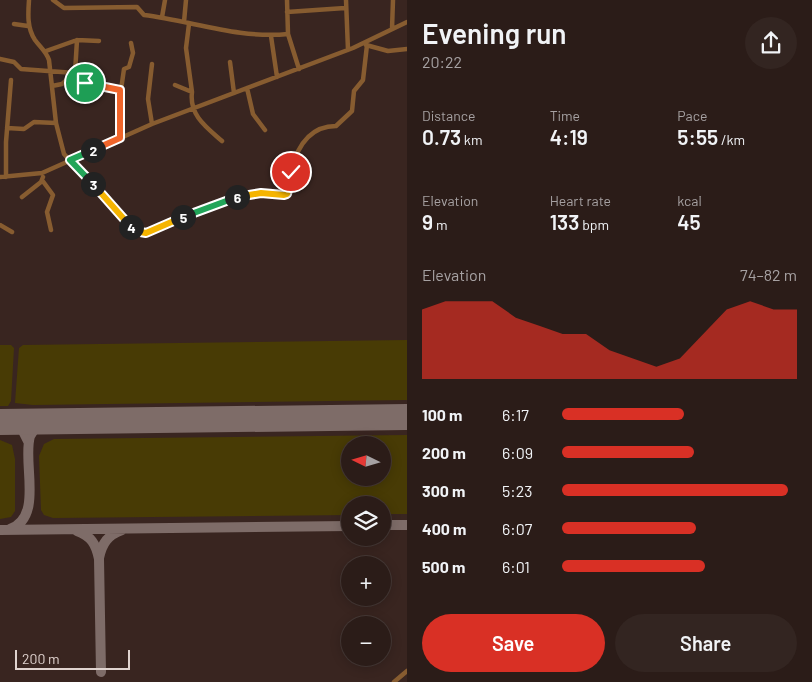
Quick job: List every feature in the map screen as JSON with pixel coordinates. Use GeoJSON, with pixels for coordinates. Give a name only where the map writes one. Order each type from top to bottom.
{"type":"FeatureCollection","features":[{"type":"Feature","properties":{"kind":"street"},"geometry":{"type":"LineString","coordinates":[[29,0],[28,26],[34,39],[46,52],[56,123],[64,154],[135,231],[141,233],[152,231],[237,197],[261,193],[287,194],[291,172],[301,145],[316,130],[323,126],[336,126],[352,111],[354,91],[363,80],[365,44]]}},
{"type":"Feature","properties":{"kind":"street"},"geometry":{"type":"LineString","coordinates":[[53,0],[64,8],[137,7],[143,15],[226,29],[243,35],[271,36],[288,34]]}},
{"type":"Feature","properties":{"kind":"street"},"geometry":{"type":"LineString","coordinates":[[105,0],[105,6]]}},
{"type":"Feature","properties":{"kind":"street"},"geometry":{"type":"LineString","coordinates":[[162,17],[165,0]]}},
{"type":"Feature","properties":{"kind":"street"},"geometry":{"type":"LineString","coordinates":[[186,0],[186,48],[193,109],[201,122],[222,141]]}},
{"type":"Feature","properties":{"kind":"street"},"geometry":{"type":"LineString","coordinates":[[287,0],[288,34],[299,69]]}},
{"type":"Feature","properties":{"kind":"street"},"geometry":{"type":"LineString","coordinates":[[346,0],[348,50]]}},
{"type":"Feature","properties":{"kind":"street"},"geometry":{"type":"LineString","coordinates":[[392,29],[393,0]]}},
{"type":"Feature","properties":{"kind":"street"},"geometry":{"type":"LineString","coordinates":[[287,12],[345,8]]}},
{"type":"Feature","properties":{"kind":"street"},"geometry":{"type":"LineString","coordinates":[[0,177],[42,173],[152,124],[365,44],[407,22]]}},
{"type":"Feature","properties":{"kind":"street"},"geometry":{"type":"LineString","coordinates":[[14,24],[28,26]]}},
{"type":"Feature","properties":{"kind":"street"},"geometry":{"type":"LineString","coordinates":[[271,36],[277,77]]}},
{"type":"Feature","properties":{"kind":"street"},"geometry":{"type":"LineString","coordinates":[[46,52],[77,40],[99,41]]}},
{"type":"Feature","properties":{"kind":"street"},"geometry":{"type":"LineString","coordinates":[[52,86],[62,84],[75,73],[77,40]]}},
{"type":"Feature","properties":{"kind":"street"},"geometry":{"type":"LineString","coordinates":[[120,138],[120,90],[124,69],[129,67],[132,60],[131,43]]}},
{"type":"Feature","properties":{"kind":"street"},"geometry":{"type":"LineString","coordinates":[[365,44],[388,51],[407,49]]}},
{"type":"Feature","properties":{"kind":"street"},"geometry":{"type":"LineString","coordinates":[[0,59],[14,62],[21,69],[75,73],[86,84],[120,90]]}},
{"type":"Feature","properties":{"kind":"street"},"geometry":{"type":"LineString","coordinates":[[230,62],[234,93]]}},
{"type":"Feature","properties":{"kind":"street"},"geometry":{"type":"LineString","coordinates":[[152,64],[148,106],[152,124]]}},
{"type":"Feature","properties":{"kind":"street"},"geometry":{"type":"LineString","coordinates":[[6,177],[3,142],[7,128],[11,80]]}},
{"type":"Feature","properties":{"kind":"street"},"geometry":{"type":"LineString","coordinates":[[175,84],[192,92]]}},
{"type":"Feature","properties":{"kind":"street"},"geometry":{"type":"LineString","coordinates":[[248,88],[253,114],[265,130]]}},
{"type":"Feature","properties":{"kind":"street"},"geometry":{"type":"LineString","coordinates":[[7,128],[24,129],[34,122],[56,123]]}},
{"type":"Feature","properties":{"kind":"street"},"geometry":{"type":"LineString","coordinates":[[42,173],[42,180],[53,195],[47,212],[51,230]]}},
{"type":"Feature","properties":{"kind":"street"},"geometry":{"type":"LineString","coordinates":[[22,197],[42,180]]}},
{"type":"Feature","properties":{"kind":"street"},"geometry":{"type":"LineString","coordinates":[[0,225],[12,232]]}},
{"type":"Feature","properties":{"kind":"street"},"geometry":{"type":"LineString","coordinates":[[394,682],[407,671]]}},
{"type":"Feature","properties":{"kind":"shaded area"},"geometry":{"type":"Polygon","coordinates":[[[407,340],[407,400],[33,405],[15,403],[19,348],[23,345],[407,340]]]}},
{"type":"Feature","properties":{"kind":"shaded area"},"geometry":{"type":"Polygon","coordinates":[[[0,345],[11,345],[14,348],[11,401],[8,406],[0,406],[0,345]]]}},
{"type":"Feature","properties":{"kind":"shaded area"},"geometry":{"type":"Polygon","coordinates":[[[407,435],[407,514],[391,514],[391,496],[341,496],[341,515],[53,518],[44,515],[41,510],[39,456],[44,444],[54,439],[407,435]]]}},
{"type":"Feature","properties":{"kind":"shaded area"},"geometry":{"type":"Polygon","coordinates":[[[0,440],[12,445],[15,459],[15,511],[11,517],[0,519],[0,440]]]}},
{"type":"Feature","properties":{"kind":"taxiway"},"geometry":{"type":"LineString","coordinates":[[10,529],[20,523],[26,513],[29,501],[28,447],[30,436],[35,428],[47,421]]}},
{"type":"Feature","properties":{"kind":"taxiway"},"geometry":{"type":"LineString","coordinates":[[5,422],[22,429],[28,441]]}},
{"type":"Feature","properties":{"kind":"taxiway"},"geometry":{"type":"LineString","coordinates":[[391,525],[407,525]]}},
{"type":"Feature","properties":{"kind":"taxiway"},"geometry":{"type":"LineString","coordinates":[[0,530],[341,526]]}},
{"type":"Feature","properties":{"kind":"taxiway"},"geometry":{"type":"LineString","coordinates":[[99,558],[106,540],[122,530]]}},
{"type":"Feature","properties":{"kind":"taxiway"},"geometry":{"type":"LineString","coordinates":[[77,531],[86,535],[92,541],[99,559],[101,672]]}},
{"type":"Feature","properties":{"kind":"runway"},"geometry":{"type":"LineString","coordinates":[[0,422],[407,417]]}},
{"type":"Feature","properties":{"kind":"route"},"geometry":{"type":"LineString","coordinates":[[85,83],[120,90],[120,138],[70,160],[135,231],[146,233],[195,212],[237,197],[261,193],[287,194],[289,192],[291,172]]}}]}
